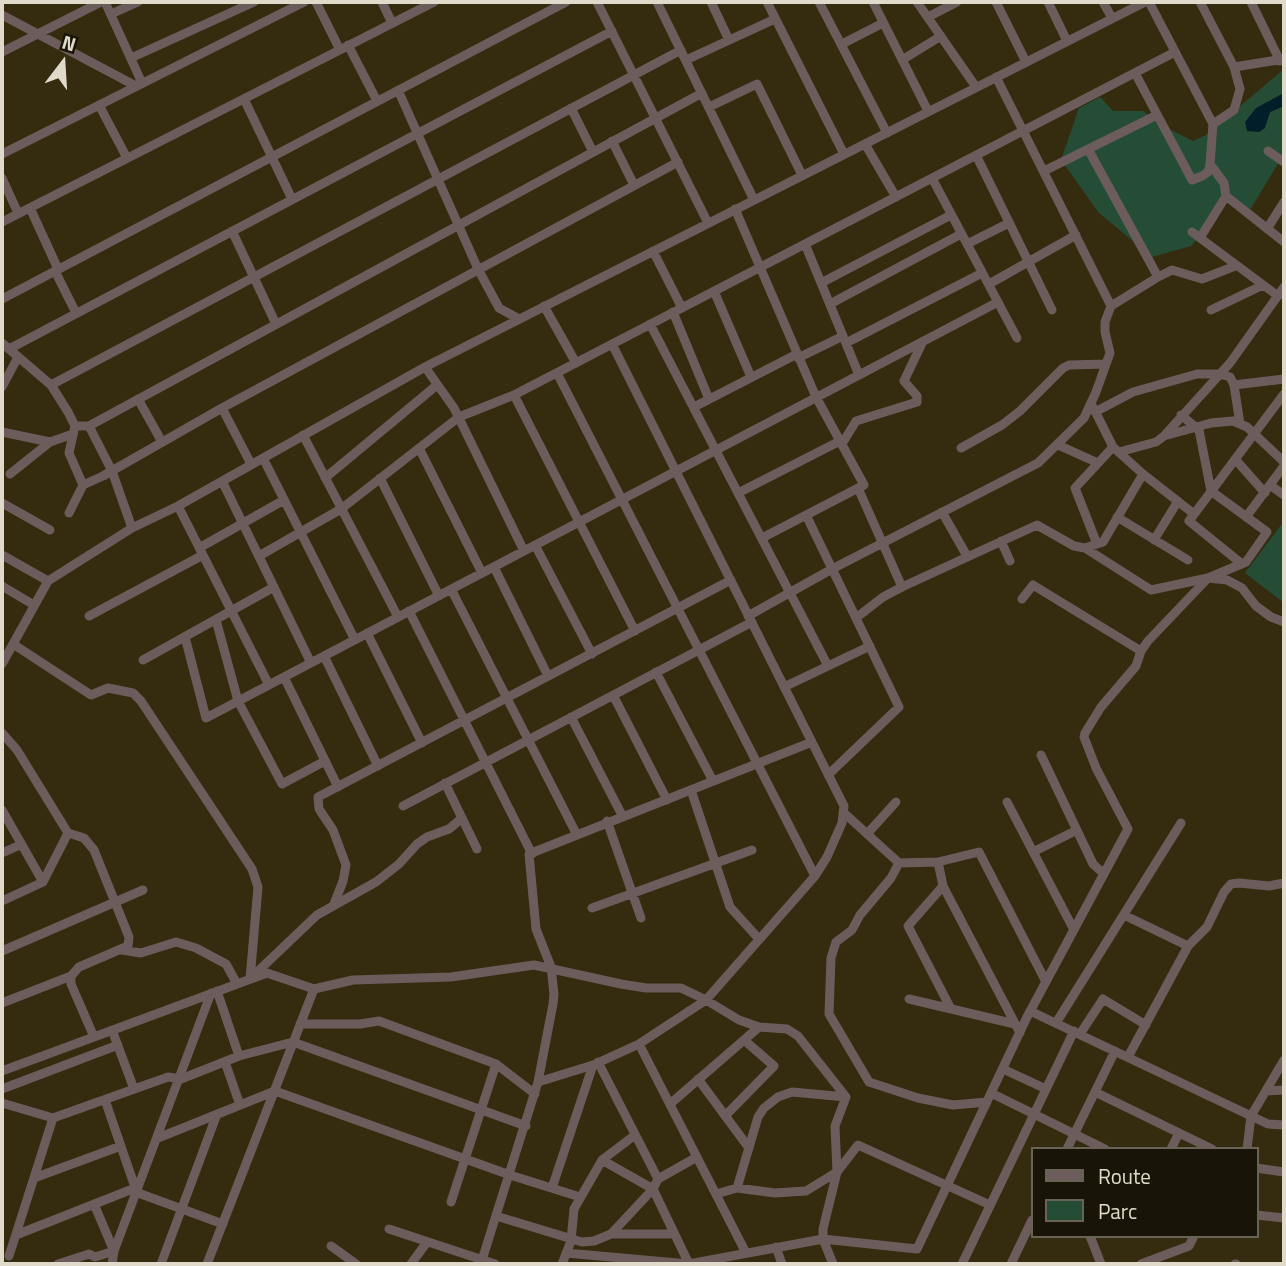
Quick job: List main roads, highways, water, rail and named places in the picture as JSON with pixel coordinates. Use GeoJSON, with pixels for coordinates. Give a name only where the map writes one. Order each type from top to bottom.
{"type":"FeatureCollection","features":[{"type":"Feature","properties":{"kind":"water"},"geometry":{"type":"Polygon","coordinates":[[[1284,93],[1284,106],[1270,112],[1265,128],[1259,132],[1247,131],[1245,122],[1256,108],[1284,93]]]}}]}
